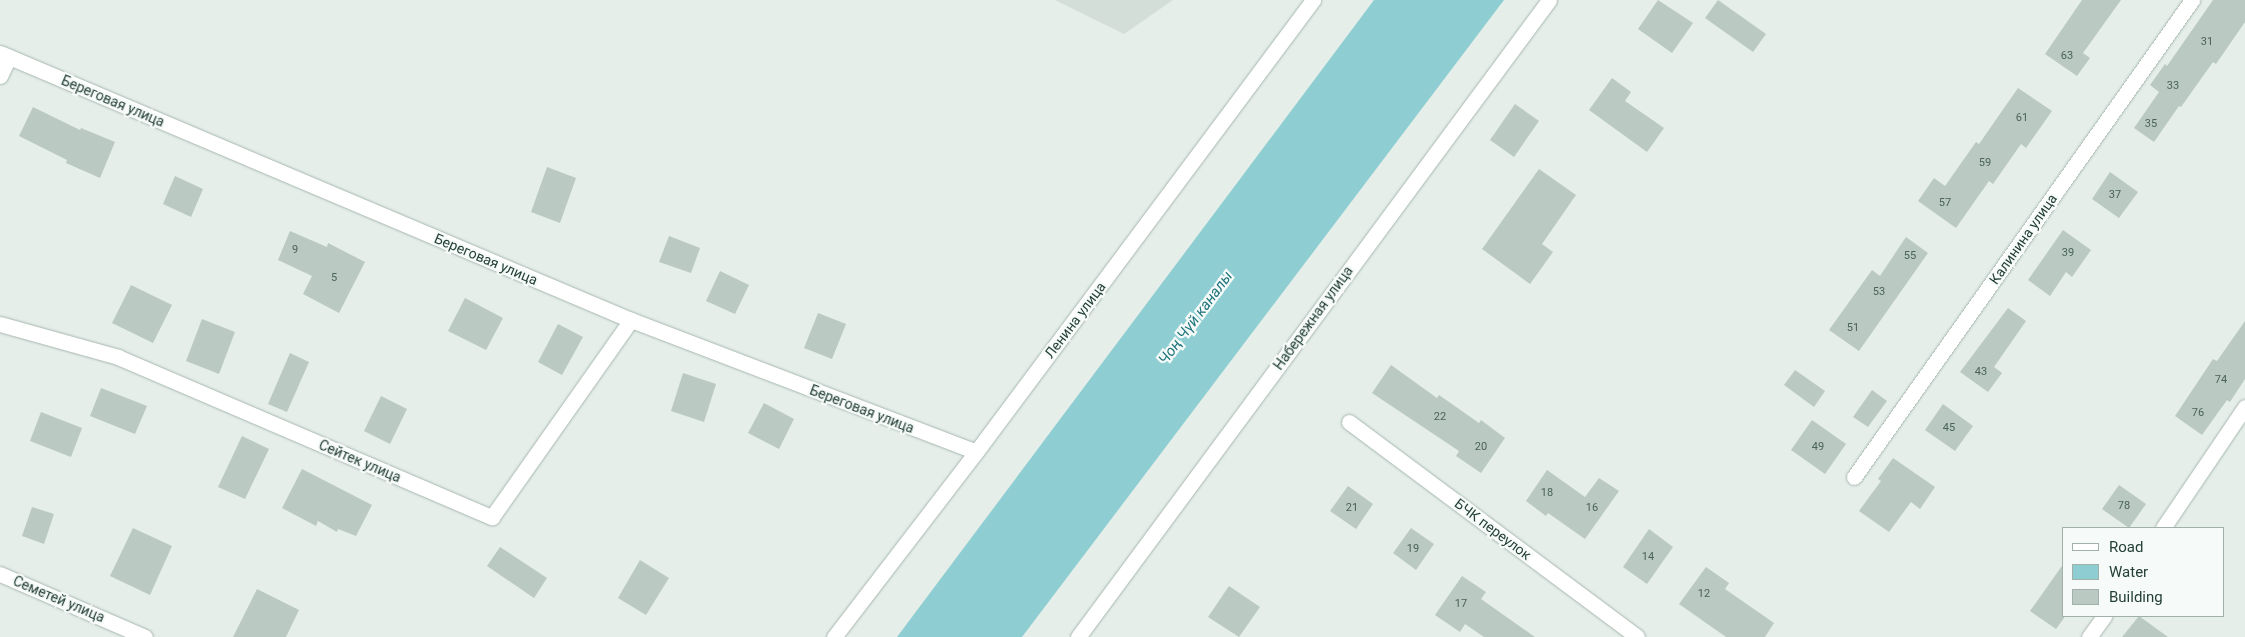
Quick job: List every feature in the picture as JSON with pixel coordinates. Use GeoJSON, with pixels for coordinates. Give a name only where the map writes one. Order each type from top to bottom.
{"type":"FeatureCollection","features":[{"type":"Feature","properties":{"kind":"street","name":"Ленина улица"},"geometry":{"type":"LineString","coordinates":[[834,637],[976,452],[1313,0]]}},
{"type":"Feature","properties":{"kind":"street","name":"Набережная улица"},"geometry":{"type":"LineString","coordinates":[[1078,637],[1549,0]]}},
{"type":"Feature","properties":{"kind":"street","name":"Калинина улица"},"geometry":{"type":"LineString","coordinates":[[1854,477],[2192,0]]}},
{"type":"Feature","properties":{"kind":"street","name":"Береговая улица"},"geometry":{"type":"LineString","coordinates":[[4,55],[631,320],[976,452]]}},
{"type":"Feature","properties":{"kind":"street"},"geometry":{"type":"LineString","coordinates":[[0,76],[4,55]]}},
{"type":"Feature","properties":{"kind":"street","name":"Сейтек улица"},"geometry":{"type":"LineString","coordinates":[[0,324],[118,357],[492,518],[631,320]]}},
{"type":"Feature","properties":{"kind":"street"},"geometry":{"type":"LineString","coordinates":[[2164,527],[2245,408]]}},
{"type":"Feature","properties":{"kind":"street","name":"БЧК переулок"},"geometry":{"type":"LineString","coordinates":[[1349,422],[1637,637]]}},
{"type":"Feature","properties":{"kind":"street","name":"Семетей улица"},"geometry":{"type":"LineString","coordinates":[[0,574],[145,637]]}},
{"type":"Feature","properties":{"kind":"street"},"geometry":{"type":"LineString","coordinates":[[2089,637],[2103,617]]}},
{"type":"Feature","properties":{"kind":"shaded area"},"geometry":{"type":"Polygon","coordinates":[[[1055,0],[1173,0],[1124,34],[1055,0]]]}},
{"type":"Feature","properties":{"kind":"water","name":"Чоң Чүй каналы"},"geometry":{"type":"Polygon","coordinates":[[[1374,0],[1504,0],[1022,637],[897,637],[1374,0]]]}},
{"type":"Feature","properties":{"kind":"building"},"geometry":{"type":"Polygon","coordinates":[[[1658,0],[1693,23],[1672,53],[1638,29],[1658,0]]]}},
{"type":"Feature","properties":{"kind":"building"},"geometry":{"type":"Polygon","coordinates":[[[1718,0],[1766,34],[1753,52],[1705,18],[1718,0]]]}},
{"type":"Feature","properties":{"kind":"building"},"geometry":{"type":"Polygon","coordinates":[[[2082,0],[2121,0],[2083,53],[2090,58],[2077,76],[2045,54],[2082,0]]]}},
{"type":"Feature","properties":{"kind":"building"},"geometry":{"type":"Polygon","coordinates":[[[2213,0],[2245,0],[2245,22],[2216,64],[2213,62],[2154,142],[2134,128],[2159,92],[2150,85],[2165,64],[2167,66],[2213,0]]]}},
{"type":"Feature","properties":{"kind":"building"},"geometry":{"type":"Polygon","coordinates":[[[1612,78],[1631,92],[1625,101],[1664,128],[1647,152],[1589,110],[1612,78]]]}},
{"type":"Feature","properties":{"kind":"building"},"geometry":{"type":"Polygon","coordinates":[[[2018,88],[2052,111],[2026,148],[2021,144],[1993,184],[1989,181],[1956,228],[1918,201],[1934,178],[1945,186],[1976,142],[1979,144],[2018,88]]]}},
{"type":"Feature","properties":{"kind":"building"},"geometry":{"type":"Polygon","coordinates":[[[1515,104],[1539,121],[1514,157],[1490,140],[1515,104]]]}},
{"type":"Feature","properties":{"kind":"building"},"geometry":{"type":"Polygon","coordinates":[[[33,107],[80,130],[81,128],[115,142],[100,178],[66,163],[67,160],[19,136],[33,107]]]}},
{"type":"Feature","properties":{"kind":"building"},"geometry":{"type":"Polygon","coordinates":[[[547,167],[576,178],[560,223],[531,212],[547,167]]]}},
{"type":"Feature","properties":{"kind":"building"},"geometry":{"type":"Polygon","coordinates":[[[1539,169],[1576,195],[1542,244],[1553,252],[1530,284],[1482,249],[1539,169]]]}},
{"type":"Feature","properties":{"kind":"building"},"geometry":{"type":"Polygon","coordinates":[[[2110,172],[2138,192],[2119,218],[2092,199],[2110,172]]]}},
{"type":"Feature","properties":{"kind":"building"},"geometry":{"type":"Polygon","coordinates":[[[175,176],[203,189],[191,217],[163,204],[175,176]]]}},
{"type":"Feature","properties":{"kind":"building"},"geometry":{"type":"Polygon","coordinates":[[[2063,230],[2091,250],[2072,277],[2066,272],[2050,296],[2028,280],[2063,230]]]}},
{"type":"Feature","properties":{"kind":"building"},"geometry":{"type":"Polygon","coordinates":[[[290,231],[327,247],[328,243],[365,262],[339,313],[303,294],[312,276],[278,260],[290,231]]]}},
{"type":"Feature","properties":{"kind":"building"},"geometry":{"type":"Polygon","coordinates":[[[669,236],[700,248],[691,273],[659,262],[669,236]]]}},
{"type":"Feature","properties":{"kind":"building"},"geometry":{"type":"Polygon","coordinates":[[[1906,237],[1928,253],[1859,351],[1829,330],[1872,270],[1880,276],[1906,237]]]}},
{"type":"Feature","properties":{"kind":"building"},"geometry":{"type":"Polygon","coordinates":[[[720,271],[749,285],[735,314],[706,301],[720,271]]]}},
{"type":"Feature","properties":{"kind":"building"},"geometry":{"type":"Polygon","coordinates":[[[131,285],[172,305],[153,343],[112,323],[131,285]]]}},
{"type":"Feature","properties":{"kind":"building"},"geometry":{"type":"Polygon","coordinates":[[[465,298],[503,318],[486,350],[448,331],[465,298]]]}},
{"type":"Feature","properties":{"kind":"building"},"geometry":{"type":"Polygon","coordinates":[[[2008,308],[2026,321],[1994,367],[2002,373],[1988,392],[1960,372],[2008,308]]]}},
{"type":"Feature","properties":{"kind":"building"},"geometry":{"type":"Polygon","coordinates":[[[818,313],[846,324],[832,359],[804,348],[818,313]]]}},
{"type":"Feature","properties":{"kind":"building"},"geometry":{"type":"Polygon","coordinates":[[[202,319],[235,332],[219,374],[186,361],[202,319]]]}},
{"type":"Feature","properties":{"kind":"building"},"geometry":{"type":"Polygon","coordinates":[[[2245,321],[2245,379],[2230,402],[2227,400],[2202,435],[2175,416],[2213,359],[2217,361],[2245,321]]]}},
{"type":"Feature","properties":{"kind":"building"},"geometry":{"type":"Polygon","coordinates":[[[558,324],[583,337],[562,375],[538,362],[558,324]]]}},
{"type":"Feature","properties":{"kind":"building"},"geometry":{"type":"Polygon","coordinates":[[[290,353],[309,362],[287,412],[268,404],[290,353]]]}},
{"type":"Feature","properties":{"kind":"building"},"geometry":{"type":"Polygon","coordinates":[[[1391,365],[1437,398],[1439,395],[1479,423],[1481,420],[1505,438],[1481,473],[1456,456],[1459,451],[1372,393],[1391,365]]]}},
{"type":"Feature","properties":{"kind":"building"},"geometry":{"type":"Polygon","coordinates":[[[1795,370],[1825,391],[1814,407],[1784,385],[1795,370]]]}},
{"type":"Feature","properties":{"kind":"building"},"geometry":{"type":"Polygon","coordinates":[[[683,373],[716,384],[704,422],[671,411],[683,373]]]}},
{"type":"Feature","properties":{"kind":"building"},"geometry":{"type":"Polygon","coordinates":[[[101,388],[147,406],[135,434],[90,416],[101,388]]]}},
{"type":"Feature","properties":{"kind":"building"},"geometry":{"type":"Polygon","coordinates":[[[1872,390],[1887,401],[1868,427],[1853,417],[1872,390]]]}},
{"type":"Feature","properties":{"kind":"building"},"geometry":{"type":"Polygon","coordinates":[[[381,396],[407,409],[390,444],[364,431],[381,396]]]}},
{"type":"Feature","properties":{"kind":"building"},"geometry":{"type":"Polygon","coordinates":[[[764,403],[794,419],[779,449],[748,433],[764,403]]]}},
{"type":"Feature","properties":{"kind":"building"},"geometry":{"type":"Polygon","coordinates":[[[1943,404],[1973,426],[1955,451],[1925,430],[1943,404]]]}},
{"type":"Feature","properties":{"kind":"building"},"geometry":{"type":"Polygon","coordinates":[[[41,412],[82,428],[71,457],[30,441],[41,412]]]}},
{"type":"Feature","properties":{"kind":"building"},"geometry":{"type":"Polygon","coordinates":[[[1812,420],[1846,444],[1825,474],[1791,450],[1812,420]]]}},
{"type":"Feature","properties":{"kind":"building"},"geometry":{"type":"Polygon","coordinates":[[[242,436],[269,449],[245,499],[218,487],[242,436]]]}},
{"type":"Feature","properties":{"kind":"building"},"geometry":{"type":"Polygon","coordinates":[[[1893,458],[1935,487],[1920,509],[1911,502],[1889,532],[1859,511],[1881,481],[1878,479],[1893,458]]]}},
{"type":"Feature","properties":{"kind":"building"},"geometry":{"type":"Polygon","coordinates":[[[302,469],[372,505],[356,536],[338,529],[337,532],[318,521],[316,526],[282,508],[302,469]]]}},
{"type":"Feature","properties":{"kind":"building"},"geometry":{"type":"Polygon","coordinates":[[[1547,470],[1585,497],[1599,478],[1619,491],[1585,539],[1548,513],[1546,516],[1526,501],[1547,470]]]}},
{"type":"Feature","properties":{"kind":"building"},"geometry":{"type":"Polygon","coordinates":[[[2119,485],[2146,504],[2130,527],[2102,509],[2119,485]]]}},
{"type":"Feature","properties":{"kind":"building"},"geometry":{"type":"Polygon","coordinates":[[[1348,486],[1373,504],[1356,529],[1330,511],[1348,486]]]}},
{"type":"Feature","properties":{"kind":"building"},"geometry":{"type":"Polygon","coordinates":[[[32,507],[54,514],[44,544],[22,536],[32,507]]]}},
{"type":"Feature","properties":{"kind":"building"},"geometry":{"type":"Polygon","coordinates":[[[133,528],[172,546],[150,595],[110,576],[133,528]]]}},
{"type":"Feature","properties":{"kind":"building"},"geometry":{"type":"Polygon","coordinates":[[[1411,528],[1434,544],[1416,570],[1393,553],[1411,528]]]}},
{"type":"Feature","properties":{"kind":"building"},"geometry":{"type":"Polygon","coordinates":[[[1649,529],[1673,547],[1647,584],[1623,567],[1649,529]]]}},
{"type":"Feature","properties":{"kind":"building"},"geometry":{"type":"Polygon","coordinates":[[[500,547],[547,578],[534,598],[487,566],[500,547]]]}},
{"type":"Feature","properties":{"kind":"building"},"geometry":{"type":"Polygon","coordinates":[[[640,560],[669,578],[646,615],[618,598],[640,560]]]}},
{"type":"Feature","properties":{"kind":"building"},"geometry":{"type":"Polygon","coordinates":[[[2062,566],[2062,617],[2064,618],[2056,629],[2030,611],[2062,566]]]}},
{"type":"Feature","properties":{"kind":"building"},"geometry":{"type":"Polygon","coordinates":[[[1706,567],[1729,583],[1725,589],[1774,623],[1765,637],[1726,637],[1679,604],[1706,567]]]}},
{"type":"Feature","properties":{"kind":"building"},"geometry":{"type":"Polygon","coordinates":[[[1462,576],[1486,592],[1481,599],[1535,637],[1484,637],[1465,624],[1460,632],[1435,615],[1462,576]]]}},
{"type":"Feature","properties":{"kind":"building"},"geometry":{"type":"Polygon","coordinates":[[[1229,586],[1260,607],[1239,637],[1208,617],[1229,586]]]}},
{"type":"Feature","properties":{"kind":"building"},"geometry":{"type":"Polygon","coordinates":[[[257,589],[299,610],[286,637],[233,637],[257,589]]]}},
{"type":"Feature","properties":{"kind":"building"},"geometry":{"type":"Polygon","coordinates":[[[2138,617],[2140,617],[2168,637],[2122,637],[2138,617]]]}}]}
